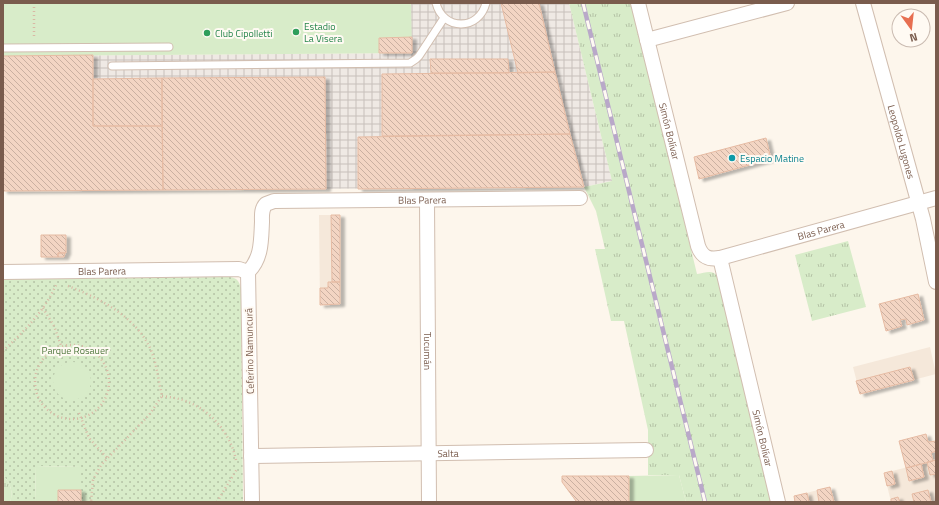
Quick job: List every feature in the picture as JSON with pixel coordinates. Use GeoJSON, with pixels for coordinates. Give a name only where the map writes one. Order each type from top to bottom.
{"type":"FeatureCollection","features":[{"type":"Feature","properties":{"kind":"street","name":"Simón Bolívar"},"geometry":{"type":"LineString","coordinates":[[638,3],[698,246],[705,257]]}},
{"type":"Feature","properties":{"kind":"street"},"geometry":{"type":"LineString","coordinates":[[647,40],[787,3]]}},
{"type":"Feature","properties":{"kind":"street","name":"Leopoldo Lugones"},"geometry":{"type":"LineString","coordinates":[[863,3],[918,203],[936,282]]}},
{"type":"Feature","properties":{"kind":"street","name":"Blas Parera"},"geometry":{"type":"LineString","coordinates":[[3,272],[239,269],[248,272],[256,263],[259,255],[262,211],[266,204],[274,201],[580,198]]}},
{"type":"Feature","properties":{"kind":"street","name":"Blas Parera"},"geometry":{"type":"LineString","coordinates":[[705,257],[712,259],[720,258],[936,198]]}},
{"type":"Feature","properties":{"kind":"street","name":"Tucumán"},"geometry":{"type":"LineString","coordinates":[[427,200],[428,502]]}},
{"type":"Feature","properties":{"kind":"street","name":"Simón Bolívar"},"geometry":{"type":"LineString","coordinates":[[720,258],[778,502]]}},
{"type":"Feature","properties":{"kind":"street","name":"Ceferino Namuncurá"},"geometry":{"type":"LineString","coordinates":[[248,272],[244,454],[252,502]]}},
{"type":"Feature","properties":{"kind":"street","name":"Salta"},"geometry":{"type":"LineString","coordinates":[[244,454],[646,450]]}},
{"type":"Feature","properties":{"kind":"lane"},"geometry":{"type":"LineString","coordinates":[[436,3],[440,14],[455,24],[467,24],[478,18],[486,3]]}},
{"type":"Feature","properties":{"kind":"lane"},"geometry":{"type":"LineString","coordinates":[[112,66],[406,64],[414,62],[419,56],[444,18]]}},
{"type":"Feature","properties":{"kind":"lane"},"geometry":{"type":"LineString","coordinates":[[3,48],[169,47]]}},
{"type":"Feature","properties":{"kind":"path"},"geometry":{"type":"LineString","coordinates":[[34,3],[34,48]]}},
{"type":"Feature","properties":{"kind":"path"},"geometry":{"type":"LineString","coordinates":[[3,352],[31,324],[43,308],[58,282],[50,282]]}},
{"type":"Feature","properties":{"kind":"path"},"geometry":{"type":"LineString","coordinates":[[64,284],[95,297],[106,304],[124,317],[140,333],[146,340],[153,358],[162,396],[150,415],[107,458],[96,472],[93,480],[91,502]]}},
{"type":"Feature","properties":{"kind":"path"},"geometry":{"type":"LineString","coordinates":[[43,308],[54,326],[63,351]]}},
{"type":"Feature","properties":{"kind":"path"},"geometry":{"type":"LineString","coordinates":[[70,345],[92,351],[103,362],[107,369],[109,384],[105,400],[95,412],[81,418],[72,420],[55,416],[42,404],[35,388],[35,379],[39,366],[46,356],[54,350],[70,345]]}},
{"type":"Feature","properties":{"kind":"path"},"geometry":{"type":"LineString","coordinates":[[162,396],[184,401],[204,411],[215,420],[228,439],[235,456],[238,475]]}},
{"type":"Feature","properties":{"kind":"path"},"geometry":{"type":"LineString","coordinates":[[79,413],[89,438],[107,458]]}},
{"type":"Feature","properties":{"kind":"path"},"geometry":{"type":"LineString","coordinates":[[238,460],[244,454]]}},
{"type":"Feature","properties":{"kind":"path"},"geometry":{"type":"LineString","coordinates":[[217,502],[238,468]]}},
{"type":"Feature","properties":{"kind":"shaded area"},"geometry":{"type":"Polygon","coordinates":[[[411,3],[569,3],[612,181],[584,187],[3,191],[3,56],[411,53],[411,3]]]}},
{"type":"Feature","properties":{"kind":"shaded area"},"geometry":{"type":"Polygon","coordinates":[[[319,215],[340,215],[340,304],[320,305],[319,215]]]}},
{"type":"Feature","properties":{"kind":"shaded area"},"geometry":{"type":"Polygon","coordinates":[[[930,347],[936,374],[860,394],[853,367],[930,347]]]}},
{"type":"Feature","properties":{"kind":"shaded area"},"geometry":{"type":"Polygon","coordinates":[[[936,460],[936,502],[891,502],[884,473],[936,460]]]}},
{"type":"Feature","properties":{"kind":"shaded area"},"geometry":{"type":"Polygon","coordinates":[[[830,487],[834,502],[795,502],[794,496],[830,487]]]}},
{"type":"Feature","properties":{"kind":"green space","name":"Club Cipolletti"},"geometry":{"type":"Polygon","coordinates":[[[3,3],[411,3],[412,53],[3,56],[3,3]]]}},
{"type":"Feature","properties":{"kind":"green space"},"geometry":{"type":"Polygon","coordinates":[[[569,3],[631,3],[697,274],[711,272],[717,276],[771,502],[686,502],[679,475],[648,475],[648,430],[624,321],[611,321],[595,249],[605,249],[596,211],[584,187],[612,181],[569,3]]]}},
{"type":"Feature","properties":{"kind":"green space"},"geometry":{"type":"Polygon","coordinates":[[[848,241],[866,307],[812,321],[795,255],[848,241]]]}},
{"type":"Feature","properties":{"kind":"green space","name":"Parque Rosauer"},"geometry":{"type":"Polygon","coordinates":[[[230,277],[237,280],[241,288],[243,502],[81,502],[81,467],[36,466],[35,502],[10,502],[12,495],[11,488],[3,475],[3,279],[230,277]]]}},
{"type":"Feature","properties":{"kind":"green space"},"geometry":{"type":"Polygon","coordinates":[[[72,362],[82,365],[88,371],[91,381],[88,391],[82,397],[72,400],[62,397],[56,391],[53,381],[56,371],[62,365],[72,362]]]}},
{"type":"Feature","properties":{"kind":"green space"},"geometry":{"type":"Polygon","coordinates":[[[36,466],[81,467],[81,490],[59,490],[58,502],[35,502],[36,466]]]}},
{"type":"Feature","properties":{"kind":"green space"},"geometry":{"type":"Polygon","coordinates":[[[3,475],[11,488],[12,495],[10,502],[3,502],[3,475]]]}},
{"type":"Feature","properties":{"kind":"green space"},"geometry":{"type":"Polygon","coordinates":[[[679,475],[686,502],[629,502],[629,476],[679,475]]]}},
{"type":"Feature","properties":{"kind":"building"},"geometry":{"type":"Polygon","coordinates":[[[501,3],[539,3],[555,72],[518,73],[501,3]]]}},
{"type":"Feature","properties":{"kind":"building"},"geometry":{"type":"Polygon","coordinates":[[[412,37],[412,53],[379,53],[379,38],[412,37]]]}},
{"type":"Feature","properties":{"kind":"building"},"geometry":{"type":"Polygon","coordinates":[[[93,55],[93,126],[162,126],[163,190],[3,191],[3,56],[93,55]]]}},
{"type":"Feature","properties":{"kind":"building"},"geometry":{"type":"Polygon","coordinates":[[[430,59],[508,59],[509,73],[431,73],[430,59]]]}},
{"type":"Feature","properties":{"kind":"building"},"geometry":{"type":"Polygon","coordinates":[[[555,72],[570,134],[382,136],[382,74],[555,72]]]}},
{"type":"Feature","properties":{"kind":"building"},"geometry":{"type":"Polygon","coordinates":[[[325,77],[326,189],[163,190],[162,78],[325,77]]]}},
{"type":"Feature","properties":{"kind":"building"},"geometry":{"type":"Polygon","coordinates":[[[162,78],[162,126],[93,126],[93,79],[162,78]]]}},
{"type":"Feature","properties":{"kind":"building"},"geometry":{"type":"Polygon","coordinates":[[[570,134],[584,187],[358,189],[358,137],[570,134]]]}},
{"type":"Feature","properties":{"kind":"building","name":"Espacio Matine"},"geometry":{"type":"Polygon","coordinates":[[[766,138],[771,159],[699,179],[694,157],[766,138]]]}},
{"type":"Feature","properties":{"kind":"building"},"geometry":{"type":"Polygon","coordinates":[[[331,215],[340,215],[340,282],[332,282],[331,215]]]}},
{"type":"Feature","properties":{"kind":"building"},"geometry":{"type":"Polygon","coordinates":[[[41,235],[66,235],[66,253],[58,253],[58,257],[41,257],[41,235]]]}},
{"type":"Feature","properties":{"kind":"building"},"geometry":{"type":"Polygon","coordinates":[[[58,253],[65,253],[64,257],[58,257],[58,253]]]}},
{"type":"Feature","properties":{"kind":"building"},"geometry":{"type":"Polygon","coordinates":[[[328,282],[340,282],[340,304],[320,305],[320,288],[328,288],[328,282]]]}},
{"type":"Feature","properties":{"kind":"building"},"geometry":{"type":"Polygon","coordinates":[[[918,294],[924,320],[907,325],[906,319],[900,320],[902,326],[886,331],[879,304],[918,294]]]}},
{"type":"Feature","properties":{"kind":"building"},"geometry":{"type":"Polygon","coordinates":[[[910,367],[914,380],[860,394],[856,381],[910,367]]]}},
{"type":"Feature","properties":{"kind":"building"},"geometry":{"type":"Polygon","coordinates":[[[926,434],[928,442],[936,441],[936,451],[931,453],[933,461],[906,468],[899,441],[926,434]]]}},
{"type":"Feature","properties":{"kind":"building"},"geometry":{"type":"Polygon","coordinates":[[[936,460],[936,474],[930,475],[927,462],[936,460]]]}},
{"type":"Feature","properties":{"kind":"building"},"geometry":{"type":"Polygon","coordinates":[[[921,464],[924,477],[909,481],[906,468],[921,464]]]}},
{"type":"Feature","properties":{"kind":"building"},"geometry":{"type":"Polygon","coordinates":[[[892,471],[895,484],[887,486],[884,473],[892,471]]]}},
{"type":"Feature","properties":{"kind":"building"},"geometry":{"type":"Polygon","coordinates":[[[562,476],[629,476],[629,502],[574,502],[576,501],[562,482],[562,476]]]}},
{"type":"Feature","properties":{"kind":"building"},"geometry":{"type":"Polygon","coordinates":[[[830,487],[834,502],[819,502],[817,490],[830,487]]]}},
{"type":"Feature","properties":{"kind":"building"},"geometry":{"type":"Polygon","coordinates":[[[58,490],[81,490],[81,502],[58,502],[58,490]]]}},
{"type":"Feature","properties":{"kind":"building"},"geometry":{"type":"Polygon","coordinates":[[[928,490],[931,502],[914,502],[912,494],[928,490]]]}},
{"type":"Feature","properties":{"kind":"building"},"geometry":{"type":"Polygon","coordinates":[[[807,493],[809,502],[795,502],[794,496],[807,493]]]}},
{"type":"Feature","properties":{"kind":"building"},"geometry":{"type":"Polygon","coordinates":[[[898,497],[900,502],[891,502],[891,499],[898,497]]]}},
{"type":"Feature","properties":{"kind":"railway"},"geometry":{"type":"LineString","coordinates":[[583,3],[705,502]]}},
{"type":"Feature","properties":{"kind":"place","name":"Estadio La Visera"},"geometry":{"type":"Point","coordinates":[296,32]}},
{"type":"Feature","properties":{"kind":"place","name":"Club Cipolletti"},"geometry":{"type":"Point","coordinates":[207,33]}},
{"type":"Feature","properties":{"kind":"place","name":"Espacio Matine"},"geometry":{"type":"Point","coordinates":[732,158]}}]}
